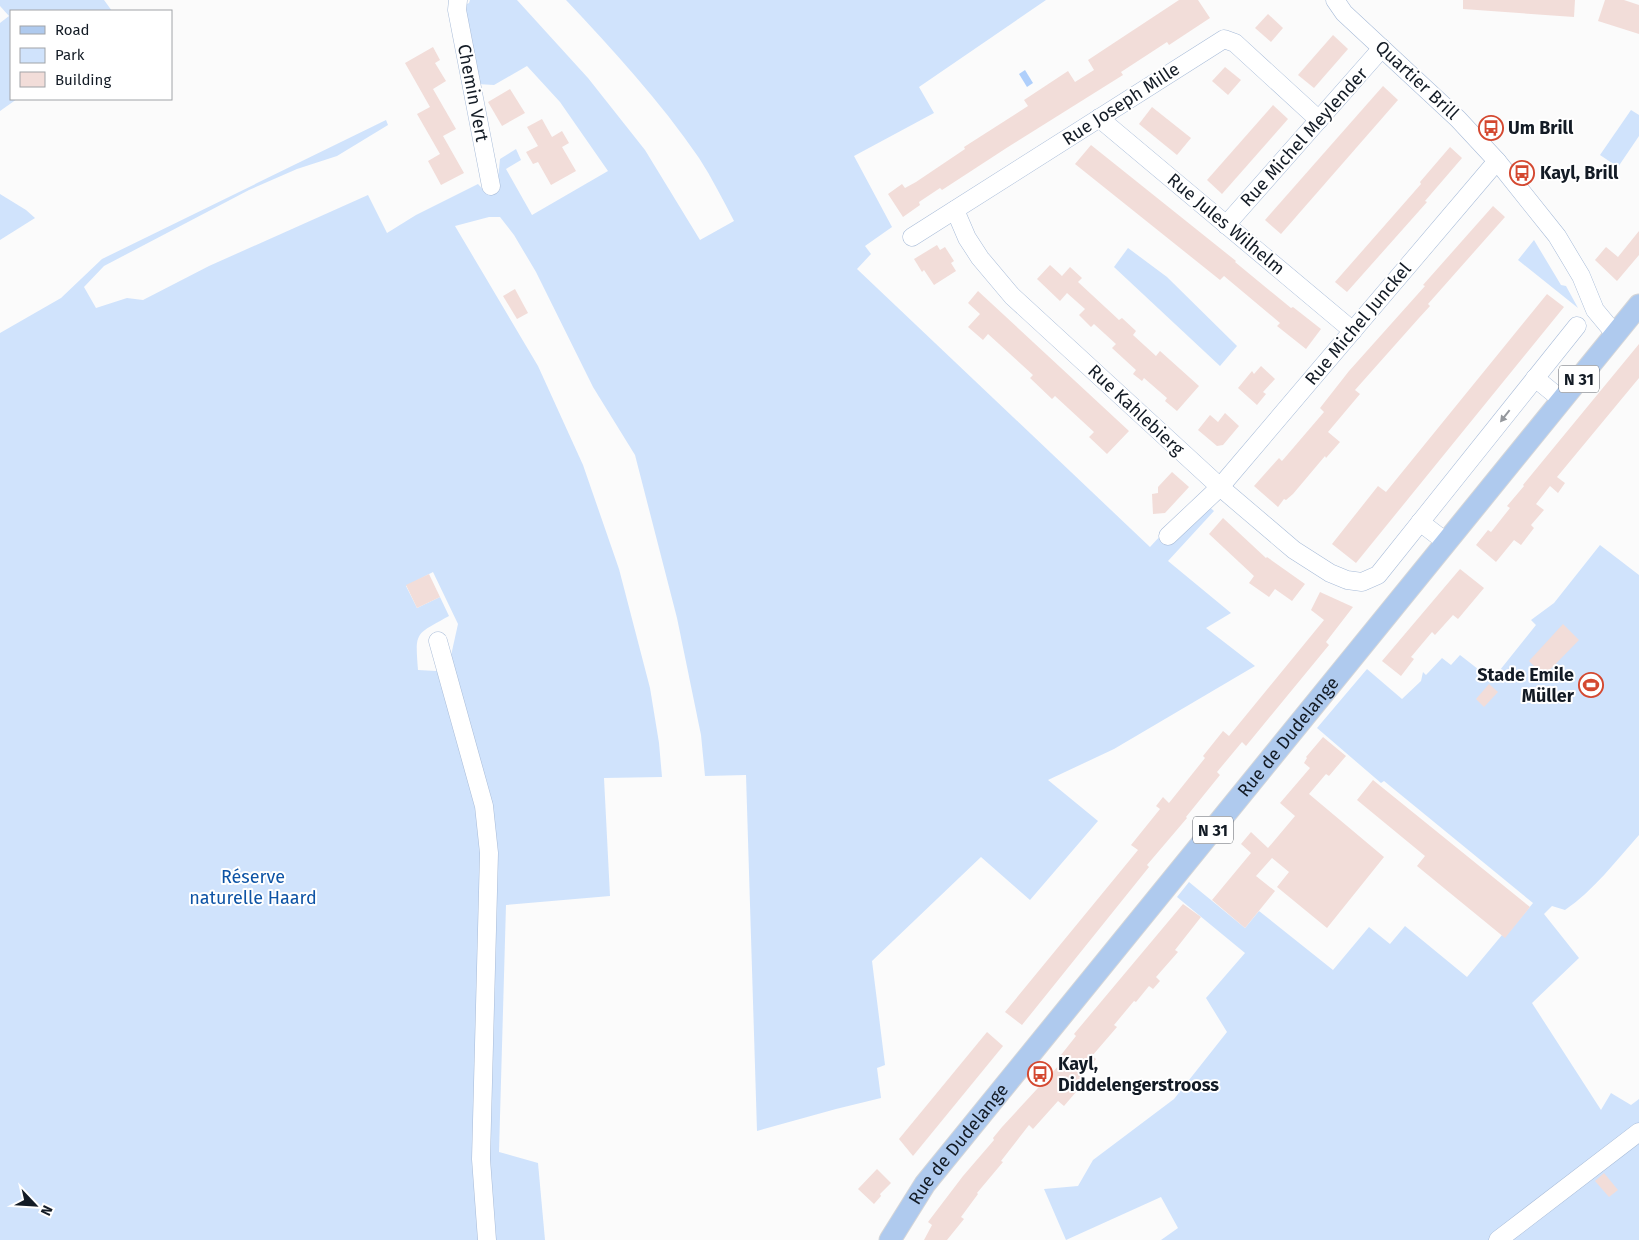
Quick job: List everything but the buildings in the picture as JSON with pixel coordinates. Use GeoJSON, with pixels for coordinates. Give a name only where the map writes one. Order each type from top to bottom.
{"type":"FeatureCollection","features":[{"type":"Feature","properties":{"kind":"main road","name":"Rue de Dudelange"},"geometry":{"type":"LineString","coordinates":[[890,1240],[925,1184],[1639,305]]}},
{"type":"Feature","properties":{"kind":"street","name":"Chemin Vert"},"geometry":{"type":"LineString","coordinates":[[458,0],[457,10],[491,186]]}},
{"type":"Feature","properties":{"kind":"street","name":"Quartier Brill"},"geometry":{"type":"LineString","coordinates":[[1335,0],[1344,13],[1458,118],[1497,162],[1557,236],[1581,276],[1596,310],[1615,334]]}},
{"type":"Feature","properties":{"kind":"street","name":"Rue Joseph Mille"},"geometry":{"type":"LineString","coordinates":[[912,237],[1224,39],[1234,43],[1319,120]]}},
{"type":"Feature","properties":{"kind":"street","name":"Rue Michel Meylender"},"geometry":{"type":"LineString","coordinates":[[1226,225],[1382,48]]}},
{"type":"Feature","properties":{"kind":"street","name":"Rue Jules Wilhelm"},"geometry":{"type":"LineString","coordinates":[[1099,118],[1353,331]]}},
{"type":"Feature","properties":{"kind":"street","name":"Rue Michel Junckel"},"geometry":{"type":"LineString","coordinates":[[1168,536],[1220,487],[1497,162]]}},
{"type":"Feature","properties":{"kind":"street","name":"Rue Kahlebierg"},"geometry":{"type":"LineString","coordinates":[[954,210],[967,238],[980,258],[1012,296],[1220,487],[1294,550],[1330,573],[1347,580],[1362,582],[1378,576],[1420,522]]}},
{"type":"Feature","properties":{"kind":"street"},"geometry":{"type":"LineString","coordinates":[[1446,542],[1420,522],[1577,326]]}},
{"type":"Feature","properties":{"kind":"street"},"geometry":{"type":"LineString","coordinates":[[1535,378],[1562,400]]}},
{"type":"Feature","properties":{"kind":"street"},"geometry":{"type":"LineString","coordinates":[[438,642],[484,806],[489,853],[482,1159],[487,1240]]}},
{"type":"Feature","properties":{"kind":"street"},"geometry":{"type":"LineString","coordinates":[[1498,1240],[1639,1132]]}},
{"type":"Feature","properties":{"kind":"green space"},"geometry":{"type":"Polygon","coordinates":[[[0,0],[104,0],[111,10],[10,10],[10,100],[16,100],[0,111],[0,23],[9,16],[0,6],[0,0]]]}},
{"type":"Feature","properties":{"kind":"green space","name":"Réserve naturelle Haard"},"geometry":{"type":"Polygon","coordinates":[[[470,0],[517,0],[588,78],[645,150],[700,240],[734,221],[713,181],[684,137],[652,96],[566,0],[1046,0],[919,87],[934,113],[854,156],[892,227],[865,246],[871,254],[857,269],[1150,547],[1197,496],[1214,511],[1168,561],[1231,613],[1206,628],[1255,666],[1114,749],[1048,780],[1098,821],[1030,900],[981,857],[872,961],[885,1065],[877,1068],[881,1098],[757,1131],[746,775],[705,776],[701,735],[677,618],[635,455],[593,387],[536,272],[514,235],[500,217],[489,217],[455,226],[538,366],[583,465],[619,569],[650,688],[659,743],[662,777],[604,778],[610,896],[506,905],[499,1152],[538,1163],[545,1240],[0,1240],[0,333],[61,298],[102,259],[386,120],[388,125],[337,156],[297,169],[249,190],[104,266],[84,287],[96,308],[127,298],[143,300],[209,266],[368,195],[387,233],[416,215],[478,184],[487,194],[497,189],[500,159],[516,149],[521,160],[506,169],[532,215],[608,171],[560,102],[527,66],[494,85],[477,84],[465,5],[470,0]],[[433,572],[406,586],[417,608],[440,597],[449,616],[423,631],[420,636],[417,648],[418,670],[436,671],[450,660],[458,624],[433,572]]]}},
{"type":"Feature","properties":{"kind":"green space"},"geometry":{"type":"Polygon","coordinates":[[[1631,110],[1639,115],[1639,136],[1618,167],[1600,155],[1631,110]]]}},
{"type":"Feature","properties":{"kind":"green space"},"geometry":{"type":"Polygon","coordinates":[[[0,194],[26,210],[35,218],[0,240],[0,194]]]}},
{"type":"Feature","properties":{"kind":"green space"},"geometry":{"type":"Polygon","coordinates":[[[1534,240],[1561,285],[1566,286],[1578,308],[1518,260],[1534,240]]]}},
{"type":"Feature","properties":{"kind":"green space"},"geometry":{"type":"Polygon","coordinates":[[[1128,248],[1167,277],[1237,346],[1220,366],[1114,267],[1128,248]]]}},
{"type":"Feature","properties":{"kind":"green space"},"geometry":{"type":"Polygon","coordinates":[[[1600,545],[1639,575],[1639,835],[1604,875],[1576,902],[1565,910],[1552,906],[1544,914],[1579,958],[1532,1003],[1601,1110],[1611,1093],[1631,1105],[1639,1099],[1639,1240],[1161,1240],[1178,1228],[1161,1197],[1066,1240],[1044,1189],[1078,1186],[1093,1160],[1174,1099],[1227,1032],[1206,998],[1245,953],[1177,897],[1189,882],[1245,928],[1259,911],[1333,970],[1369,927],[1390,944],[1405,926],[1467,977],[1502,935],[1505,937],[1533,903],[1384,781],[1381,783],[1317,728],[1367,669],[1402,699],[1421,681],[1423,672],[1426,675],[1442,658],[1451,665],[1460,655],[1492,680],[1536,625],[1531,620],[1554,603],[1600,545]]]}},
{"type":"Feature","properties":{"kind":"water"},"geometry":{"type":"Polygon","coordinates":[[[1025,70],[1033,83],[1027,87],[1019,74],[1025,70]]]}},
{"type":"Feature","properties":{"kind":"place","name":"Um Brill"},"geometry":{"type":"Point","coordinates":[1491,128]}},
{"type":"Feature","properties":{"kind":"place","name":"Kayl, Brill"},"geometry":{"type":"Point","coordinates":[1522,173]}},
{"type":"Feature","properties":{"kind":"place","name":"Stade Emile Müller"},"geometry":{"type":"Point","coordinates":[1591,685]}},
{"type":"Feature","properties":{"kind":"place","name":"Kayl, Diddelengerstrooss"},"geometry":{"type":"Point","coordinates":[1040,1074]}}]}
